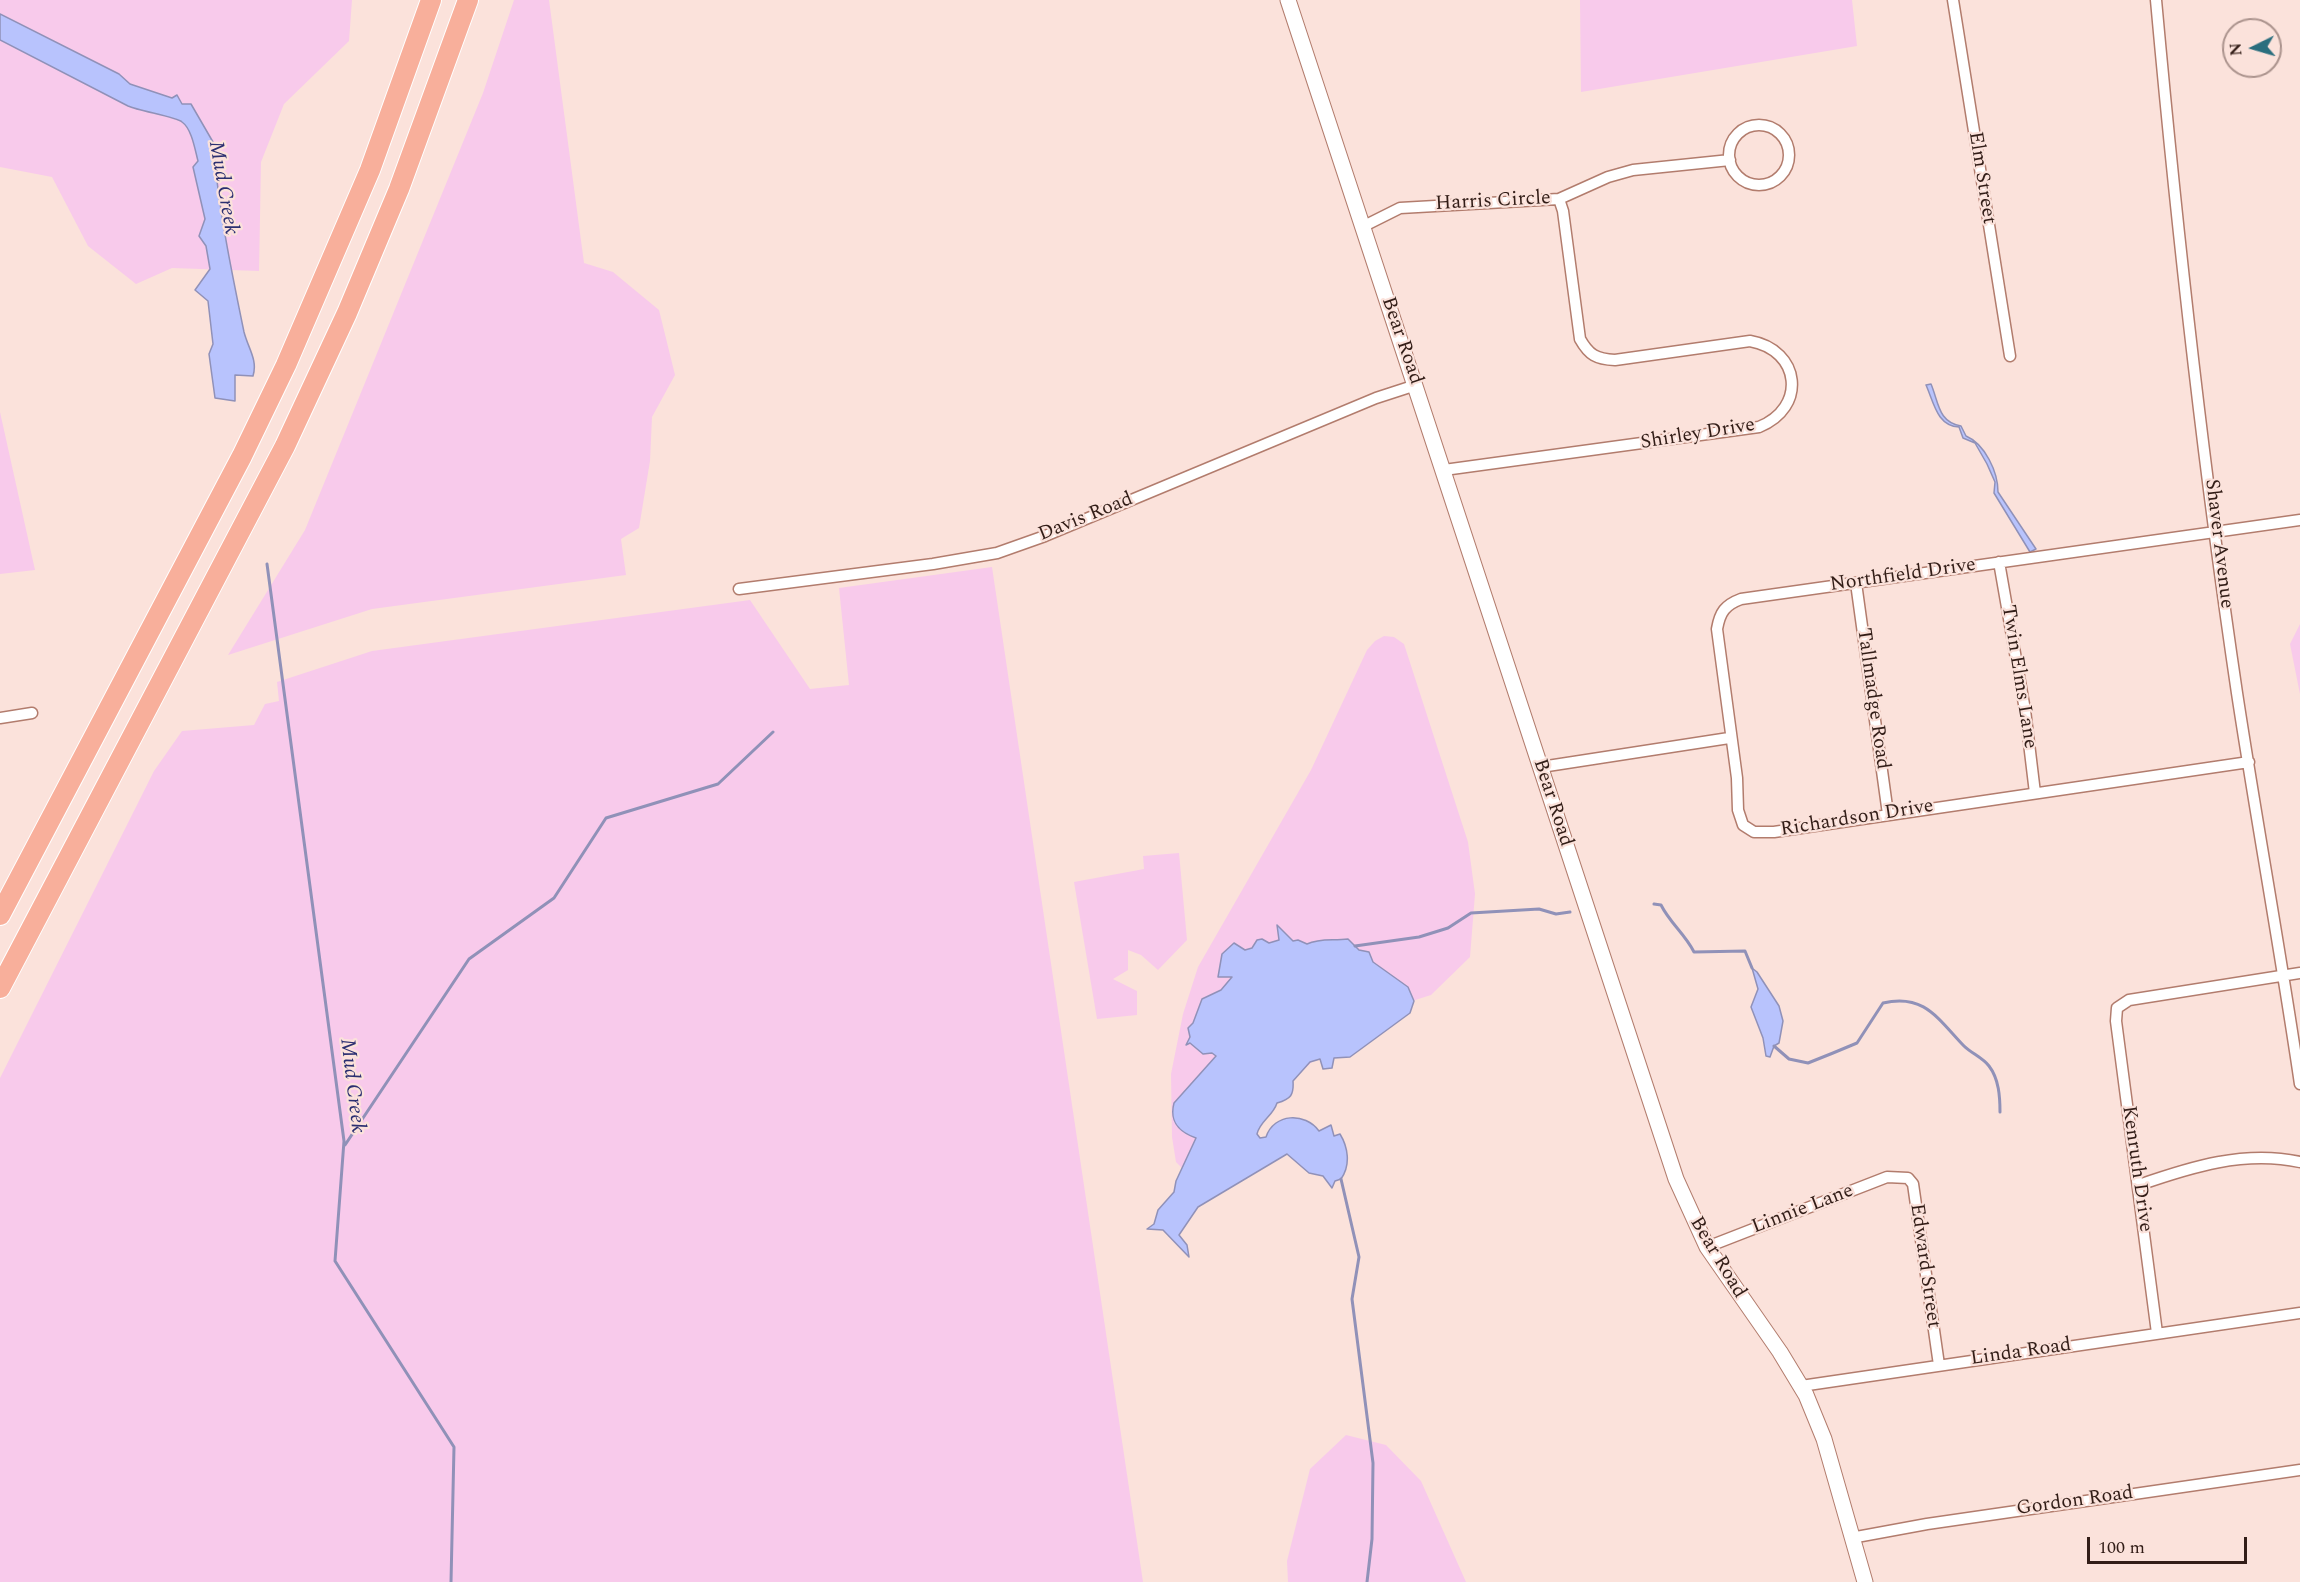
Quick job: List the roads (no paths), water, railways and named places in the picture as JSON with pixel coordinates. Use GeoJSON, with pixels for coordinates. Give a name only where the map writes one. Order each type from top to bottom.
{"type":"FeatureCollection","features":[{"type":"Feature","properties":{"kind":"highway"},"geometry":{"type":"LineString","coordinates":[[0,915],[242,456],[286,365],[370,170],[432,0]]}},
{"type":"Feature","properties":{"kind":"highway"},"geometry":{"type":"LineString","coordinates":[[0,988],[285,446],[347,313],[399,189],[468,0]]}},
{"type":"Feature","properties":{"kind":"main road","name":"Bear Road"},"geometry":{"type":"LineString","coordinates":[[1288,0],[1444,470],[1657,1128],[1680,1190],[1707,1247],[1801,1386],[1824,1439],[1865,1582]]}},
{"type":"Feature","properties":{"kind":"street","name":"Elm Street"},"geometry":{"type":"LineString","coordinates":[[1953,0],[2010,356]]}},
{"type":"Feature","properties":{"kind":"street","name":"Shaver Avenue"},"geometry":{"type":"LineString","coordinates":[[2156,0],[2167,125],[2216,532],[2248,762],[2300,1084]]}},
{"type":"Feature","properties":{"kind":"street"},"geometry":{"type":"LineString","coordinates":[[1755,125],[1767,126],[1777,131],[1785,139],[1789,150],[1789,162],[1784,173],[1775,181],[1764,185],[1752,184],[1742,179],[1734,171],[1730,160],[1730,148],[1735,137],[1744,129],[1755,125]]}},
{"type":"Feature","properties":{"kind":"street","name":"Harris Circle"},"geometry":{"type":"LineString","coordinates":[[1362,227],[1400,208],[1559,199],[1608,177],[1633,170],[1730,160]]}},
{"type":"Feature","properties":{"kind":"street","name":"Shirley Drive"},"geometry":{"type":"LineString","coordinates":[[1444,470],[1759,427],[1773,421],[1784,411],[1790,396],[1790,374],[1785,361],[1776,350],[1763,343],[1750,341],[1614,360],[1600,359],[1588,353],[1580,339],[1563,211],[1559,199]]}},
{"type":"Feature","properties":{"kind":"street","name":"Davis Road"},"geometry":{"type":"LineString","coordinates":[[739,590],[997,553],[1045,536],[1376,398],[1416,385]]}},
{"type":"Feature","properties":{"kind":"street","name":"Northfield Drive"},"geometry":{"type":"LineString","coordinates":[[1729,738],[1717,629],[1720,614],[1729,604],[1741,599],[2300,520]]}},
{"type":"Feature","properties":{"kind":"street","name":"Twin Elms Lane"},"geometry":{"type":"LineString","coordinates":[[2000,562],[2025,710],[2035,793]]}},
{"type":"Feature","properties":{"kind":"street","name":"Tallmadge Road"},"geometry":{"type":"LineString","coordinates":[[1856,583],[1888,814]]}},
{"type":"Feature","properties":{"kind":"street"},"geometry":{"type":"LineString","coordinates":[[0,718],[32,713]]}},
{"type":"Feature","properties":{"kind":"street"},"geometry":{"type":"LineString","coordinates":[[1541,767],[1729,738]]}},
{"type":"Feature","properties":{"kind":"street","name":"Richardson Drive"},"geometry":{"type":"LineString","coordinates":[[1729,738],[1737,778],[1738,810],[1743,825],[1754,832],[1774,832],[2248,762]]}},
{"type":"Feature","properties":{"kind":"street"},"geometry":{"type":"LineString","coordinates":[[2284,976],[2300,973]]}},
{"type":"Feature","properties":{"kind":"street","name":"Kenruth Drive"},"geometry":{"type":"LineString","coordinates":[[2157,1334],[2116,1021],[2119,1005],[2129,1000],[2284,976]]}},
{"type":"Feature","properties":{"kind":"street"},"geometry":{"type":"LineString","coordinates":[[2139,1185],[2194,1166],[2222,1161],[2257,1158],[2300,1162]]}},
{"type":"Feature","properties":{"kind":"street","name":"Linnie Lane"},"geometry":{"type":"LineString","coordinates":[[1707,1247],[1887,1177],[1899,1176]]}},
{"type":"Feature","properties":{"kind":"street","name":"Edward Street"},"geometry":{"type":"LineString","coordinates":[[1899,1176],[1908,1178],[1913,1184],[1939,1365]]}},
{"type":"Feature","properties":{"kind":"street","name":"Linda Road"},"geometry":{"type":"LineString","coordinates":[[1801,1386],[2300,1312]]}},
{"type":"Feature","properties":{"kind":"street","name":"Gordon Road"},"geometry":{"type":"LineString","coordinates":[[1851,1538],[1927,1524],[2300,1470]]}},
{"type":"Feature","properties":{"kind":"water"},"geometry":{"type":"Polygon","coordinates":[[[0,14],[119,74],[130,84],[172,98],[177,95],[182,104],[191,104],[213,142],[218,190],[230,261],[244,332],[254,365],[253,376],[235,375],[235,401],[215,398],[209,354],[213,344],[208,301],[195,290],[210,269],[206,246],[199,236],[205,219],[193,167],[198,161],[193,140],[185,125],[179,120],[128,106],[0,40],[0,14]]]}},
{"type":"Feature","properties":{"kind":"water"},"geometry":{"type":"Polygon","coordinates":[[[1931,384],[1940,411],[1953,424],[1961,426],[1966,436],[1979,445],[1984,452],[1996,476],[1998,492],[2036,549],[2030,552],[1994,493],[1995,482],[1975,443],[1963,438],[1959,427],[1946,423],[1937,412],[1926,385],[1931,384]]]}},
{"type":"Feature","properties":{"kind":"water"},"geometry":{"type":"Polygon","coordinates":[[[1277,925],[1293,941],[1298,940],[1307,944],[1322,940],[1348,939],[1359,950],[1369,952],[1373,962],[1408,987],[1414,1001],[1410,1013],[1350,1057],[1334,1058],[1332,1068],[1323,1069],[1320,1059],[1310,1062],[1293,1081],[1291,1096],[1277,1103],[1273,1112],[1259,1129],[1257,1134],[1260,1138],[1266,1137],[1276,1123],[1290,1118],[1306,1121],[1319,1131],[1331,1125],[1334,1136],[1340,1134],[1346,1150],[1346,1168],[1341,1179],[1335,1181],[1332,1188],[1323,1176],[1309,1173],[1287,1154],[1198,1207],[1179,1235],[1187,1245],[1189,1257],[1163,1230],[1147,1229],[1154,1224],[1158,1210],[1174,1192],[1176,1181],[1196,1138],[1185,1133],[1174,1121],[1174,1103],[1216,1056],[1212,1053],[1203,1054],[1190,1043],[1186,1045],[1190,1037],[1188,1028],[1193,1023],[1202,999],[1221,990],[1232,977],[1218,977],[1222,954],[1234,943],[1245,950],[1252,948],[1257,940],[1262,939],[1269,943],[1279,940],[1277,925]]]}},
{"type":"Feature","properties":{"kind":"water"},"geometry":{"type":"Polygon","coordinates":[[[1752,968],[1779,1006],[1783,1021],[1779,1043],[1774,1046],[1770,1057],[1766,1056],[1763,1038],[1751,1007],[1758,989],[1752,968]]]}},
{"type":"Feature","properties":{"kind":"waterway","name":"Mud Creek"},"geometry":{"type":"LineString","coordinates":[[267,564],[344,1141],[335,1261],[454,1447],[451,1582]]}},
{"type":"Feature","properties":{"kind":"waterway"},"geometry":{"type":"LineString","coordinates":[[345,1145],[469,959],[554,898],[606,818],[718,784],[773,732]]}},
{"type":"Feature","properties":{"kind":"waterway"},"geometry":{"type":"LineString","coordinates":[[1654,904],[1661,905],[1694,952],[1745,951],[1752,968]]}},
{"type":"Feature","properties":{"kind":"waterway"},"geometry":{"type":"LineString","coordinates":[[1355,946],[1419,937],[1448,928],[1471,913],[1539,909],[1556,914],[1570,912]]}},
{"type":"Feature","properties":{"kind":"waterway"},"geometry":{"type":"LineString","coordinates":[[1774,1046],[1789,1059],[1808,1063],[1857,1043],[1883,1003],[1897,1001],[1920,1005],[1938,1018],[1964,1046],[1989,1066],[1997,1082],[2000,1112]]}},
{"type":"Feature","properties":{"kind":"waterway"},"geometry":{"type":"LineString","coordinates":[[1341,1179],[1359,1257],[1352,1299],[1373,1463],[1372,1539],[1367,1582]]}}]}
